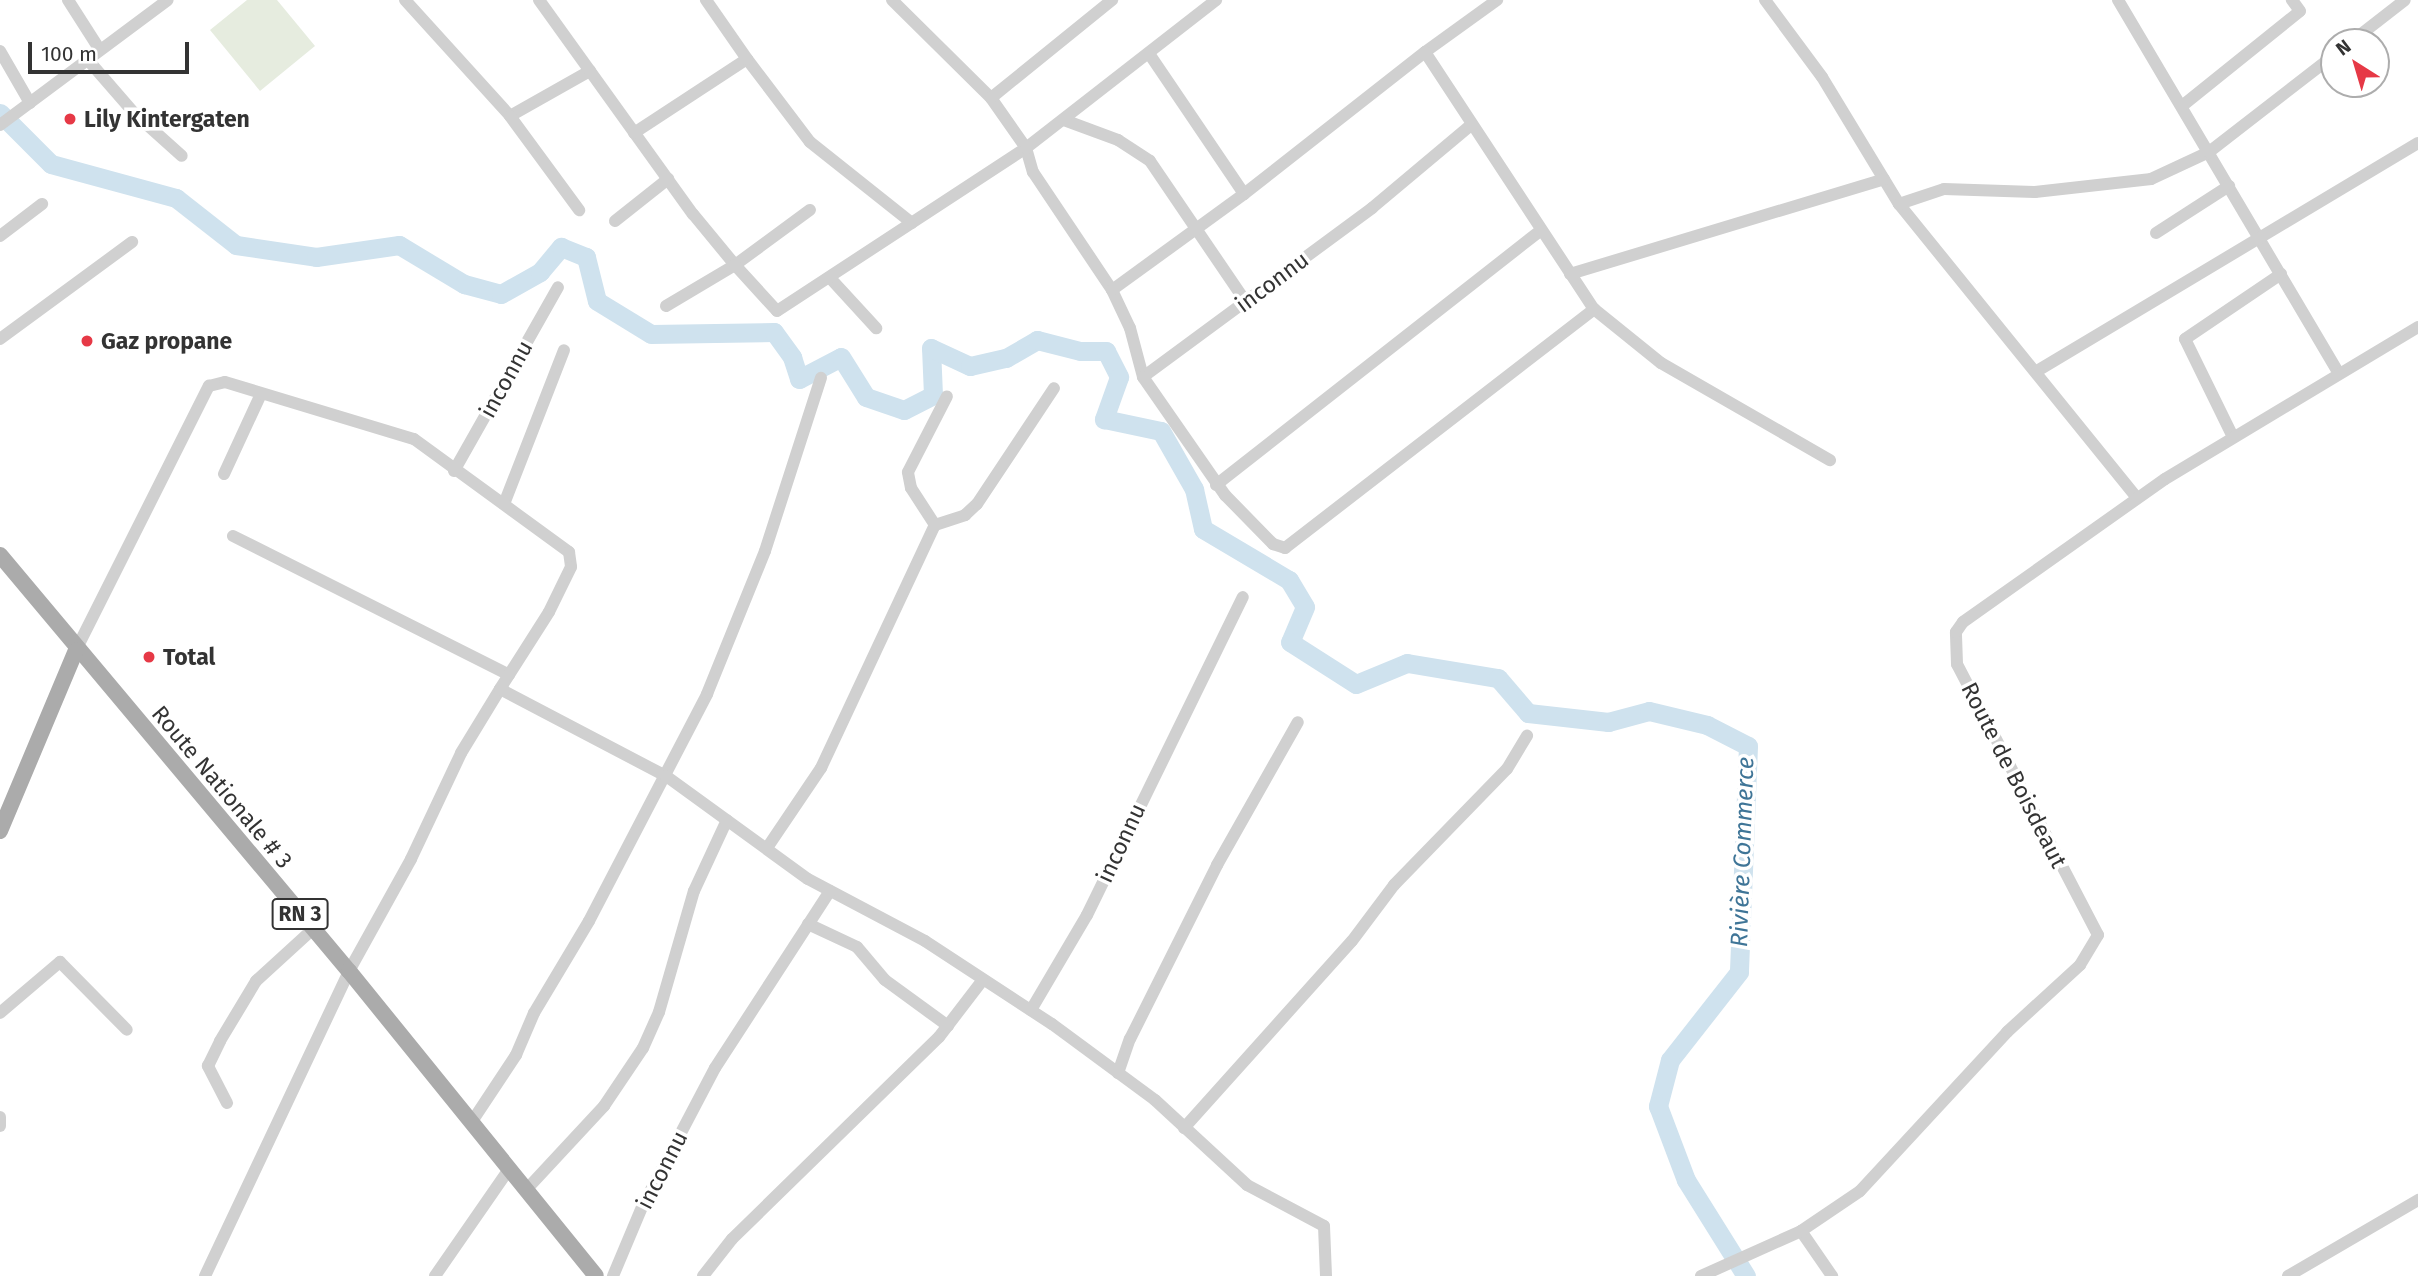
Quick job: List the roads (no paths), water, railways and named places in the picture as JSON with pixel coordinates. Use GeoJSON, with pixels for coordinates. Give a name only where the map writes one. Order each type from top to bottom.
{"type":"FeatureCollection","features":[{"type":"Feature","properties":{"kind":"main road","name":"Route Nationale # 3"},"geometry":{"type":"LineString","coordinates":[[0,555],[76,650],[349,971],[596,1276]]}},
{"type":"Feature","properties":{"kind":"main road"},"geometry":{"type":"LineString","coordinates":[[0,831],[76,650]]}},
{"type":"Feature","properties":{"kind":"street"},"geometry":{"type":"LineString","coordinates":[[68,0],[100,50]]}},
{"type":"Feature","properties":{"kind":"street"},"geometry":{"type":"LineString","coordinates":[[0,125],[168,0]]}},
{"type":"Feature","properties":{"kind":"street"},"geometry":{"type":"LineString","coordinates":[[405,0],[510,116],[579,210]]}},
{"type":"Feature","properties":{"kind":"street"},"geometry":{"type":"LineString","coordinates":[[539,0],[668,179],[736,265],[778,312],[1026,148],[1150,55],[1216,0]]}},
{"type":"Feature","properties":{"kind":"street"},"geometry":{"type":"LineString","coordinates":[[724,0],[709,4],[747,60],[810,142],[912,223]]}},
{"type":"Feature","properties":{"kind":"street"},"geometry":{"type":"LineString","coordinates":[[892,0],[991,98],[1026,148],[1033,172],[1112,290],[1129,328],[1143,377],[1216,485],[1273,544],[1284,548],[1293,546],[1594,309]]}},
{"type":"Feature","properties":{"kind":"street"},"geometry":{"type":"LineString","coordinates":[[991,98],[1112,0]]}},
{"type":"Feature","properties":{"kind":"street"},"geometry":{"type":"LineString","coordinates":[[1112,290],[1244,194],[1425,52],[1497,0]]}},
{"type":"Feature","properties":{"kind":"street"},"geometry":{"type":"LineString","coordinates":[[1765,0],[1822,78],[1899,204],[2037,371],[2137,498]]}},
{"type":"Feature","properties":{"kind":"street"},"geometry":{"type":"LineString","coordinates":[[2118,0],[2338,372]]}},
{"type":"Feature","properties":{"kind":"street"},"geometry":{"type":"LineString","coordinates":[[2182,106],[2300,11],[2292,0]]}},
{"type":"Feature","properties":{"kind":"street"},"geometry":{"type":"LineString","coordinates":[[2369,28],[2405,0]]}},
{"type":"Feature","properties":{"kind":"street"},"geometry":{"type":"LineString","coordinates":[[0,51],[26,106]]}},
{"type":"Feature","properties":{"kind":"street"},"geometry":{"type":"LineString","coordinates":[[1425,52],[1594,309],[1661,363],[1830,460]]}},
{"type":"Feature","properties":{"kind":"street"},"geometry":{"type":"LineString","coordinates":[[1150,55],[1244,194]]}},
{"type":"Feature","properties":{"kind":"street"},"geometry":{"type":"LineString","coordinates":[[88,60],[134,113],[182,156]]}},
{"type":"Feature","properties":{"kind":"street"},"geometry":{"type":"LineString","coordinates":[[634,133],[747,60]]}},
{"type":"Feature","properties":{"kind":"street"},"geometry":{"type":"LineString","coordinates":[[1899,204],[1944,189],[2035,192],[2151,179],[2209,152],[2320,66]]}},
{"type":"Feature","properties":{"kind":"street"},"geometry":{"type":"LineString","coordinates":[[510,116],[590,71]]}},
{"type":"Feature","properties":{"kind":"street"},"geometry":{"type":"LineString","coordinates":[[1064,120],[1141,152],[1246,302]]}},
{"type":"Feature","properties":{"kind":"street","name":"inconnu"},"geometry":{"type":"LineString","coordinates":[[1143,377],[1246,302],[1471,125]]}},
{"type":"Feature","properties":{"kind":"street"},"geometry":{"type":"LineString","coordinates":[[2037,371],[2258,236],[2418,143]]}},
{"type":"Feature","properties":{"kind":"street"},"geometry":{"type":"LineString","coordinates":[[615,221],[668,179]]}},
{"type":"Feature","properties":{"kind":"street"},"geometry":{"type":"LineString","coordinates":[[1570,274],[1884,180]]}},
{"type":"Feature","properties":{"kind":"street"},"geometry":{"type":"LineString","coordinates":[[2156,233],[2229,186]]}},
{"type":"Feature","properties":{"kind":"street"},"geometry":{"type":"LineString","coordinates":[[0,236],[41,204]]}},
{"type":"Feature","properties":{"kind":"street"},"geometry":{"type":"LineString","coordinates":[[666,306],[736,265],[810,209]]}},
{"type":"Feature","properties":{"kind":"street"},"geometry":{"type":"LineString","coordinates":[[1216,485],[1541,230]]}},
{"type":"Feature","properties":{"kind":"street"},"geometry":{"type":"LineString","coordinates":[[0,339],[132,242]]}},
{"type":"Feature","properties":{"kind":"street"},"geometry":{"type":"LineString","coordinates":[[2233,437],[2185,339],[2281,274]]}},
{"type":"Feature","properties":{"kind":"street"},"geometry":{"type":"LineString","coordinates":[[831,279],[876,328]]}},
{"type":"Feature","properties":{"kind":"street","name":"inconnu"},"geometry":{"type":"LineString","coordinates":[[454,471],[558,287]]}},
{"type":"Feature","properties":{"kind":"street","name":"Route de Boisdeaut"},"geometry":{"type":"LineString","coordinates":[[1701,1276],[1801,1231],[1860,1191],[2007,1032],[2080,965],[2098,935],[1971,694],[1957,664],[1956,632],[1972,612],[2137,498],[2338,372],[2418,327]]}},
{"type":"Feature","properties":{"kind":"street","name":"inconnu"},"geometry":{"type":"LineString","coordinates":[[504,504],[564,350]]}},
{"type":"Feature","properties":{"kind":"street"},"geometry":{"type":"LineString","coordinates":[[471,1123],[516,1055],[534,1013],[589,921],[707,694],[765,551],[821,378]]}},
{"type":"Feature","properties":{"kind":"street"},"geometry":{"type":"LineString","coordinates":[[76,650],[209,386],[225,382],[414,439],[454,471],[569,552],[571,567],[549,612],[461,753],[411,859],[349,971],[205,1276]]}},
{"type":"Feature","properties":{"kind":"street"},"geometry":{"type":"LineString","coordinates":[[766,848],[821,768],[934,525],[965,515],[978,504],[1054,388]]}},
{"type":"Feature","properties":{"kind":"street"},"geometry":{"type":"LineString","coordinates":[[224,474],[261,394]]}},
{"type":"Feature","properties":{"kind":"street"},"geometry":{"type":"LineString","coordinates":[[934,525],[911,488],[908,472],[947,396]]}},
{"type":"Feature","properties":{"kind":"street"},"geometry":{"type":"LineString","coordinates":[[233,536],[509,675]]}},
{"type":"Feature","properties":{"kind":"street","name":"inconnu"},"geometry":{"type":"LineString","coordinates":[[1031,1010],[1087,915],[1243,597]]}},
{"type":"Feature","properties":{"kind":"street"},"geometry":{"type":"LineString","coordinates":[[500,689],[666,776],[830,891],[916,936],[982,981],[1031,1010],[1118,1073],[1247,1185],[1324,1226],[1326,1276]]}},
{"type":"Feature","properties":{"kind":"street"},"geometry":{"type":"LineString","coordinates":[[1118,1073],[1130,1040],[1217,865],[1298,722]]}},
{"type":"Feature","properties":{"kind":"street"},"geometry":{"type":"LineString","coordinates":[[1184,1128],[1352,940],[1394,885],[1507,769],[1527,736]]}},
{"type":"Feature","properties":{"kind":"street"},"geometry":{"type":"LineString","coordinates":[[526,1190],[604,1106],[643,1048],[659,1012],[694,891],[727,820]]}},
{"type":"Feature","properties":{"kind":"street","name":"inconnu"},"geometry":{"type":"LineString","coordinates":[[613,1276],[642,1207],[715,1068],[830,891]]}},
{"type":"Feature","properties":{"kind":"street"},"geometry":{"type":"LineString","coordinates":[[808,924],[857,947],[885,980],[948,1026]]}},
{"type":"Feature","properties":{"kind":"street"},"geometry":{"type":"LineString","coordinates":[[227,1103],[208,1066],[220,1041],[256,981],[313,929]]}},
{"type":"Feature","properties":{"kind":"street"},"geometry":{"type":"LineString","coordinates":[[0,1013],[60,962],[127,1030]]}},
{"type":"Feature","properties":{"kind":"street"},"geometry":{"type":"LineString","coordinates":[[703,1276],[732,1239],[948,1026],[982,981]]}},
{"type":"Feature","properties":{"kind":"street"},"geometry":{"type":"LineString","coordinates":[[435,1276],[509,1169]]}},
{"type":"Feature","properties":{"kind":"street"},"geometry":{"type":"LineString","coordinates":[[2288,1276],[2418,1200]]}},
{"type":"Feature","properties":{"kind":"street"},"geometry":{"type":"LineString","coordinates":[[1801,1231],[1832,1276]]}},
{"type":"Feature","properties":{"kind":"waterway","name":"Rivière Commerce"},"geometry":{"type":"LineString","coordinates":[[0,113],[51,164],[176,198],[236,245],[316,257],[399,245],[464,284],[501,294],[540,272],[561,247],[586,257],[597,301],[651,334],[774,332],[792,357],[799,379],[841,357],[866,397],[904,410],[933,395],[931,348],[970,366],[1006,358],[1037,340],[1080,351],[1106,351],[1119,377],[1104,419],[1161,431],[1194,489],[1203,529],[1289,580],[1305,607],[1290,642],[1356,684],[1407,663],[1498,678],[1528,713],[1608,722],[1649,711],[1707,725],[1748,746],[1739,972],[1670,1060],[1658,1106],[1686,1180],[1746,1276]]}},
{"type":"Feature","properties":{"kind":"place","name":"Lily Kintergaten"},"geometry":{"type":"Point","coordinates":[70,119]}},
{"type":"Feature","properties":{"kind":"place","name":"Gaz propane"},"geometry":{"type":"Point","coordinates":[87,341]}},
{"type":"Feature","properties":{"kind":"place","name":"Total"},"geometry":{"type":"Point","coordinates":[149,657]}}]}
